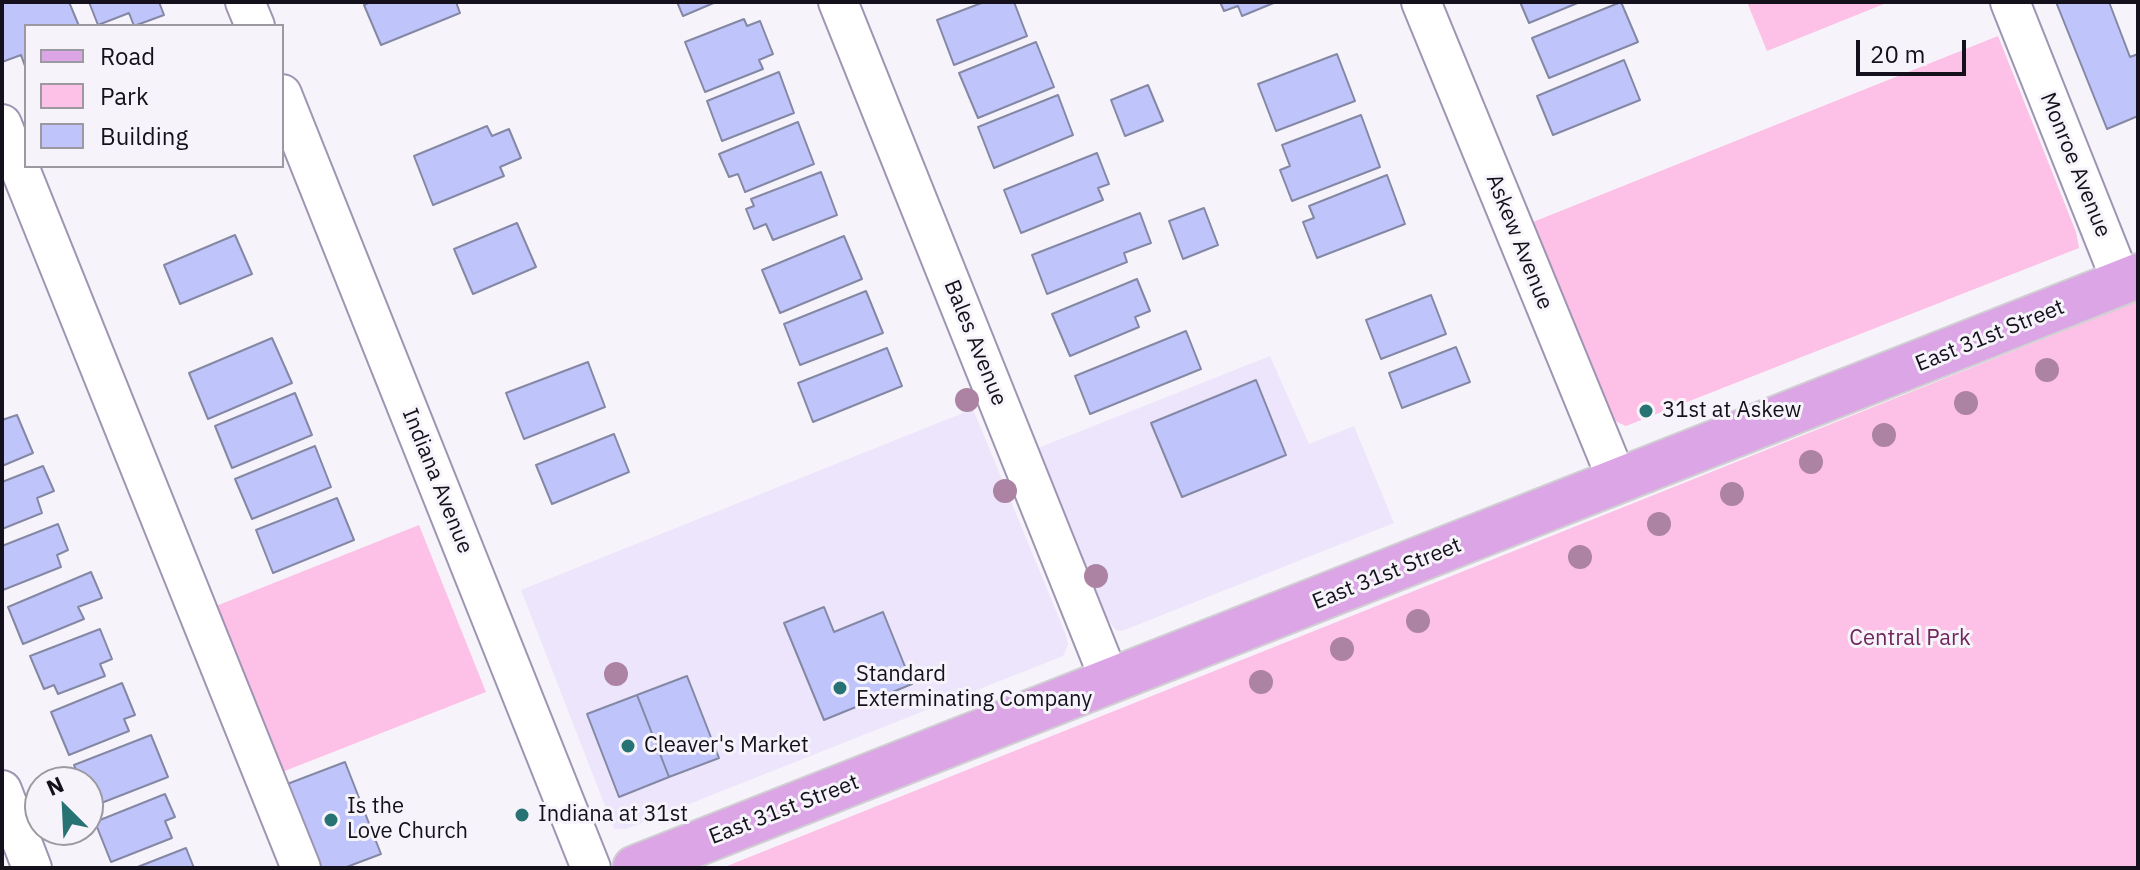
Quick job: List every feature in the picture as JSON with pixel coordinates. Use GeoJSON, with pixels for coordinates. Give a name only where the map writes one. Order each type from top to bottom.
{"type":"FeatureCollection","features":[{"type":"Feature","properties":{"kind":"main road","name":"East 31st Street"},"geometry":{"type":"LineString","coordinates":[[635,868],[2130,280]]}},
{"type":"Feature","properties":{"kind":"street"},"geometry":{"type":"LineString","coordinates":[[245,2],[254,24]]}},
{"type":"Feature","properties":{"kind":"street","name":"Bales Avenue"},"geometry":{"type":"LineString","coordinates":[[838,2],[1111,683]]}},
{"type":"Feature","properties":{"kind":"street","name":"Askew Avenue"},"geometry":{"type":"LineString","coordinates":[[1421,2],[1618,482]]}},
{"type":"Feature","properties":{"kind":"street","name":"Monroe Avenue"},"geometry":{"type":"LineString","coordinates":[[2010,2],[2130,280]]}},
{"type":"Feature","properties":{"kind":"street","name":"Indiana Avenue"},"geometry":{"type":"LineString","coordinates":[[284,99],[591,868]]}},
{"type":"Feature","properties":{"kind":"street"},"geometry":{"type":"LineString","coordinates":[[2,124],[301,868]]}},
{"type":"Feature","properties":{"kind":"street"},"geometry":{"type":"LineString","coordinates":[[2,790],[32,868]]}},
{"type":"Feature","properties":{"kind":"shaded area"},"geometry":{"type":"Polygon","coordinates":[[[1270,356],[1309,444],[1354,426],[1394,523],[1122,631],[1116,630],[1107,619],[1038,448],[1270,356]]]}},
{"type":"Feature","properties":{"kind":"shaded area"},"geometry":{"type":"Polygon","coordinates":[[[973,409],[1066,635],[1068,645],[1063,656],[626,829],[614,829],[521,590],[973,409]]]}},
{"type":"Feature","properties":{"kind":"green space"},"geometry":{"type":"Polygon","coordinates":[[[1747,2],[1889,2],[1767,51],[1747,2]]]}},
{"type":"Feature","properties":{"kind":"green space"},"geometry":{"type":"Polygon","coordinates":[[[1998,36],[2076,232],[2079,248],[1626,426],[1617,422],[1611,415],[1533,222],[1998,36]]]}},
{"type":"Feature","properties":{"kind":"green space","name":"Central Park"},"geometry":{"type":"Polygon","coordinates":[[[2138,301],[2138,868],[722,868],[1379,605],[2138,301]]]}},
{"type":"Feature","properties":{"kind":"green space"},"geometry":{"type":"Polygon","coordinates":[[[419,525],[486,692],[272,776],[206,610],[419,525]]]}},
{"type":"Feature","properties":{"kind":"building"},"geometry":{"type":"Polygon","coordinates":[[[2,2],[69,2],[78,24],[24,24],[24,63],[21,55],[2,62],[2,2]]]}},
{"type":"Feature","properties":{"kind":"building"},"geometry":{"type":"Polygon","coordinates":[[[89,2],[159,2],[164,15],[133,24],[129,13],[98,24],[89,2]]]}},
{"type":"Feature","properties":{"kind":"building"},"geometry":{"type":"Polygon","coordinates":[[[370,2],[456,2],[460,13],[381,45],[364,5],[370,2]]]}},
{"type":"Feature","properties":{"kind":"building"},"geometry":{"type":"Polygon","coordinates":[[[677,2],[716,2],[683,16],[677,2]]]}},
{"type":"Feature","properties":{"kind":"building"},"geometry":{"type":"Polygon","coordinates":[[[984,2],[1014,2],[1027,36],[954,65],[937,20],[984,2]]]}},
{"type":"Feature","properties":{"kind":"building"},"geometry":{"type":"Polygon","coordinates":[[[1220,2],[1276,2],[1242,16],[1238,6],[1224,11],[1220,2]]]}},
{"type":"Feature","properties":{"kind":"building"},"geometry":{"type":"Polygon","coordinates":[[[1520,2],[1580,2],[1529,23],[1520,2]]]}},
{"type":"Feature","properties":{"kind":"building"},"geometry":{"type":"Polygon","coordinates":[[[1621,2],[1638,42],[1549,78],[1532,38],[1621,2]]]}},
{"type":"Feature","properties":{"kind":"building"},"geometry":{"type":"Polygon","coordinates":[[[2056,2],[2109,2],[2130,57],[2138,54],[2138,116],[2107,129],[2056,2]]]}},
{"type":"Feature","properties":{"kind":"building"},"geometry":{"type":"Polygon","coordinates":[[[744,19],[747,26],[760,21],[773,54],[759,60],[763,69],[705,92],[685,42],[744,19]]]}},
{"type":"Feature","properties":{"kind":"building"},"geometry":{"type":"Polygon","coordinates":[[[1036,42],[1054,87],[978,118],[959,73],[1036,42]]]}},
{"type":"Feature","properties":{"kind":"building"},"geometry":{"type":"Polygon","coordinates":[[[1337,54],[1355,101],[1276,131],[1258,84],[1337,54]]]}},
{"type":"Feature","properties":{"kind":"building"},"geometry":{"type":"Polygon","coordinates":[[[1624,60],[1640,100],[1553,135],[1537,96],[1624,60]]]}},
{"type":"Feature","properties":{"kind":"building"},"geometry":{"type":"Polygon","coordinates":[[[779,72],[794,113],[722,141],[707,101],[779,72]]]}},
{"type":"Feature","properties":{"kind":"building"},"geometry":{"type":"Polygon","coordinates":[[[1148,85],[1163,121],[1125,136],[1111,100],[1148,85]]]}},
{"type":"Feature","properties":{"kind":"building"},"geometry":{"type":"Polygon","coordinates":[[[1058,95],[1073,135],[994,168],[978,127],[1058,95]]]}},
{"type":"Feature","properties":{"kind":"building"},"geometry":{"type":"Polygon","coordinates":[[[1361,115],[1380,167],[1292,201],[1280,170],[1290,166],[1282,145],[1361,115]]]}},
{"type":"Feature","properties":{"kind":"building"},"geometry":{"type":"Polygon","coordinates":[[[798,122],[814,164],[745,192],[738,174],[729,177],[719,154],[798,122]]]}},
{"type":"Feature","properties":{"kind":"building"},"geometry":{"type":"Polygon","coordinates":[[[487,126],[492,136],[509,129],[521,158],[500,167],[504,176],[433,205],[414,156],[487,126]]]}},
{"type":"Feature","properties":{"kind":"building"},"geometry":{"type":"Polygon","coordinates":[[[1097,153],[1109,184],[1098,188],[1103,200],[1021,233],[1004,190],[1097,153]]]}},
{"type":"Feature","properties":{"kind":"building"},"geometry":{"type":"Polygon","coordinates":[[[821,172],[837,215],[773,240],[766,224],[754,229],[746,209],[754,206],[751,199],[821,172]]]}},
{"type":"Feature","properties":{"kind":"building"},"geometry":{"type":"Polygon","coordinates":[[[1387,175],[1405,224],[1317,258],[1303,222],[1314,218],[1309,206],[1387,175]]]}},
{"type":"Feature","properties":{"kind":"building"},"geometry":{"type":"Polygon","coordinates":[[[1204,208],[1218,245],[1183,259],[1169,221],[1204,208]]]}},
{"type":"Feature","properties":{"kind":"building"},"geometry":{"type":"Polygon","coordinates":[[[1140,213],[1151,243],[1124,253],[1127,262],[1047,294],[1032,255],[1140,213]]]}},
{"type":"Feature","properties":{"kind":"building"},"geometry":{"type":"Polygon","coordinates":[[[517,223],[536,267],[473,294],[454,249],[517,223]]]}},
{"type":"Feature","properties":{"kind":"building"},"geometry":{"type":"Polygon","coordinates":[[[235,235],[252,274],[180,304],[164,265],[235,235]]]}},
{"type":"Feature","properties":{"kind":"building"},"geometry":{"type":"Polygon","coordinates":[[[844,236],[862,279],[780,313],[762,270],[844,236]]]}},
{"type":"Feature","properties":{"kind":"building"},"geometry":{"type":"Polygon","coordinates":[[[1137,279],[1150,311],[1135,317],[1139,327],[1070,356],[1052,314],[1137,279]]]}},
{"type":"Feature","properties":{"kind":"building"},"geometry":{"type":"Polygon","coordinates":[[[866,291],[883,333],[800,365],[784,324],[866,291]]]}},
{"type":"Feature","properties":{"kind":"building"},"geometry":{"type":"Polygon","coordinates":[[[1431,295],[1446,334],[1381,359],[1366,320],[1431,295]]]}},
{"type":"Feature","properties":{"kind":"building"},"geometry":{"type":"Polygon","coordinates":[[[1186,331],[1201,369],[1090,414],[1075,376],[1186,331]]]}},
{"type":"Feature","properties":{"kind":"building"},"geometry":{"type":"Polygon","coordinates":[[[272,338],[292,383],[208,419],[189,373],[272,338]]]}},
{"type":"Feature","properties":{"kind":"building"},"geometry":{"type":"Polygon","coordinates":[[[1456,347],[1470,382],[1402,408],[1389,373],[1456,347]]]}},
{"type":"Feature","properties":{"kind":"building"},"geometry":{"type":"Polygon","coordinates":[[[887,348],[902,386],[813,422],[798,383],[887,348]]]}},
{"type":"Feature","properties":{"kind":"building"},"geometry":{"type":"Polygon","coordinates":[[[588,362],[605,407],[524,439],[506,393],[588,362]]]}},
{"type":"Feature","properties":{"kind":"building"},"geometry":{"type":"Polygon","coordinates":[[[1256,380],[1286,455],[1182,497],[1151,423],[1256,380]]]}},
{"type":"Feature","properties":{"kind":"building"},"geometry":{"type":"Polygon","coordinates":[[[295,393],[312,435],[232,468],[215,426],[295,393]]]}},
{"type":"Feature","properties":{"kind":"building"},"geometry":{"type":"Polygon","coordinates":[[[17,415],[33,453],[2,466],[2,420],[17,415]]]}},
{"type":"Feature","properties":{"kind":"building"},"geometry":{"type":"Polygon","coordinates":[[[614,434],[629,472],[552,504],[536,465],[614,434]]]}},
{"type":"Feature","properties":{"kind":"building"},"geometry":{"type":"Polygon","coordinates":[[[315,446],[331,487],[252,519],[235,479],[315,446]]]}},
{"type":"Feature","properties":{"kind":"building"},"geometry":{"type":"Polygon","coordinates":[[[43,466],[54,491],[37,498],[42,513],[2,529],[2,482],[43,466]]]}},
{"type":"Feature","properties":{"kind":"building"},"geometry":{"type":"Polygon","coordinates":[[[337,498],[354,540],[273,573],[256,530],[337,498]]]}},
{"type":"Feature","properties":{"kind":"building"},"geometry":{"type":"Polygon","coordinates":[[[58,524],[68,550],[57,555],[61,567],[3,590],[2,546],[58,524]]]}},
{"type":"Feature","properties":{"kind":"building"},"geometry":{"type":"Polygon","coordinates":[[[91,572],[102,598],[78,607],[84,619],[23,644],[8,607],[91,572]]]}},
{"type":"Feature","properties":{"kind":"building"},"geometry":{"type":"Polygon","coordinates":[[[824,607],[834,632],[883,612],[912,684],[824,720],[784,623],[824,607]]]}},
{"type":"Feature","properties":{"kind":"building"},"geometry":{"type":"Polygon","coordinates":[[[100,629],[112,659],[100,664],[105,676],[58,694],[54,685],[44,689],[30,656],[100,629]]]}},
{"type":"Feature","properties":{"kind":"building"},"geometry":{"type":"Polygon","coordinates":[[[687,676],[719,758],[669,777],[637,695],[687,676]]]}},
{"type":"Feature","properties":{"kind":"building"},"geometry":{"type":"Polygon","coordinates":[[[122,683],[135,715],[124,719],[129,731],[69,755],[51,712],[122,683]]]}},
{"type":"Feature","properties":{"kind":"building","name":"Cleaver's Market"},"geometry":{"type":"Polygon","coordinates":[[[637,695],[669,777],[619,797],[587,714],[637,695]]]}},
{"type":"Feature","properties":{"kind":"building"},"geometry":{"type":"Polygon","coordinates":[[[151,735],[168,777],[104,802],[104,766],[74,765],[151,735]]]}},
{"type":"Feature","properties":{"kind":"building","name":"Is the Love Church"},"geometry":{"type":"Polygon","coordinates":[[[345,762],[381,854],[344,868],[314,868],[282,786],[345,762]]]}},
{"type":"Feature","properties":{"kind":"building"},"geometry":{"type":"Polygon","coordinates":[[[165,794],[175,817],[165,821],[172,838],[111,862],[104,844],[104,818],[165,794]]]}},
{"type":"Feature","properties":{"kind":"building"},"geometry":{"type":"Polygon","coordinates":[[[186,848],[194,868],[135,868],[186,848]]]}},
{"type":"Feature","properties":{"kind":"place","name":"31st at Askew"},"geometry":{"type":"Point","coordinates":[1646,411]}},
{"type":"Feature","properties":{"kind":"place","name":"Standard Exterminating Company"},"geometry":{"type":"Point","coordinates":[840,688]}},
{"type":"Feature","properties":{"kind":"place","name":"Cleaver's Market"},"geometry":{"type":"Point","coordinates":[628,746]}},
{"type":"Feature","properties":{"kind":"place","name":"Indiana at 31st"},"geometry":{"type":"Point","coordinates":[522,815]}},
{"type":"Feature","properties":{"kind":"place","name":"Is the Love Church"},"geometry":{"type":"Point","coordinates":[331,820]}}]}
